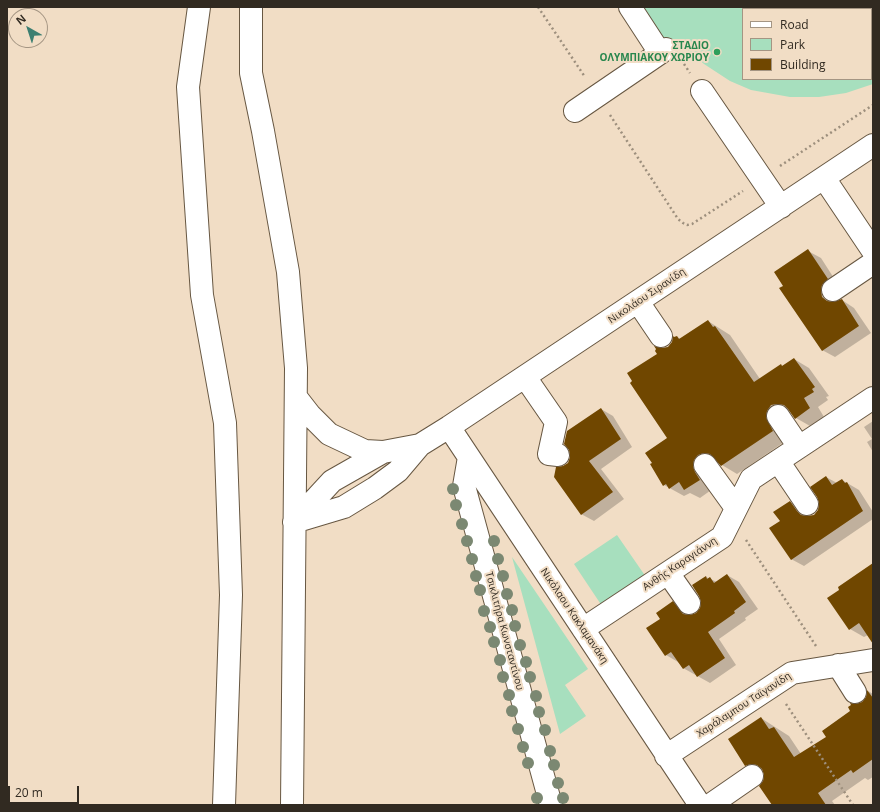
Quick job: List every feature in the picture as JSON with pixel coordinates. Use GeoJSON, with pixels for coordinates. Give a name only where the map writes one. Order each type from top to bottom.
{"type":"FeatureCollection","features":[{"type":"Feature","properties":{"kind":"street"},"geometry":{"type":"LineString","coordinates":[[199,7],[188,87],[202,295],[225,423],[231,596],[224,805]]}},
{"type":"Feature","properties":{"kind":"street"},"geometry":{"type":"LineString","coordinates":[[251,7],[251,73],[288,272],[296,368],[292,805]]}},
{"type":"Feature","properties":{"kind":"street"},"geometry":{"type":"LineString","coordinates":[[575,111],[663,51],[630,7]]}},
{"type":"Feature","properties":{"kind":"street"},"geometry":{"type":"LineString","coordinates":[[702,91],[781,207]]}},
{"type":"Feature","properties":{"kind":"street","name":"Νικολάου Σιρανίδη"},"geometry":{"type":"LineString","coordinates":[[294,522],[344,507],[398,471],[420,445],[873,146]]}},
{"type":"Feature","properties":{"kind":"street"},"geometry":{"type":"LineString","coordinates":[[824,178],[873,251]]}},
{"type":"Feature","properties":{"kind":"street"},"geometry":{"type":"LineString","coordinates":[[833,290],[873,263]]}},
{"type":"Feature","properties":{"kind":"street"},"geometry":{"type":"LineString","coordinates":[[638,302],[661,336]]}},
{"type":"Feature","properties":{"kind":"street"},"geometry":{"type":"LineString","coordinates":[[525,377],[556,422],[549,454],[558,455]]}},
{"type":"Feature","properties":{"kind":"street"},"geometry":{"type":"LineString","coordinates":[[296,397],[310,415],[329,434],[366,451],[383,452]]}},
{"type":"Feature","properties":{"kind":"street","name":"Ανθής Καραγιάννη"},"geometry":{"type":"LineString","coordinates":[[583,629],[722,537],[751,479],[873,398]]}},
{"type":"Feature","properties":{"kind":"street"},"geometry":{"type":"LineString","coordinates":[[778,416],[799,447]]}},
{"type":"Feature","properties":{"kind":"street","name":"Νικόλαου Κακλαμανάκη"},"geometry":{"type":"LineString","coordinates":[[449,427],[666,756],[700,805]]}},
{"type":"Feature","properties":{"kind":"street","name":"Νικολάου Σιρανίδη"},"geometry":{"type":"LineString","coordinates":[[294,522],[332,481],[383,452],[420,445]]}},
{"type":"Feature","properties":{"kind":"street","name":"Τσικλιτήρα Κωνσταντίνου"},"geometry":{"type":"LineString","coordinates":[[469,457],[464,486],[551,805]]}},
{"type":"Feature","properties":{"kind":"street"},"geometry":{"type":"LineString","coordinates":[[778,461],[807,504]]}},
{"type":"Feature","properties":{"kind":"street"},"geometry":{"type":"LineString","coordinates":[[705,464],[733,513]]}},
{"type":"Feature","properties":{"kind":"street"},"geometry":{"type":"LineString","coordinates":[[668,573],[689,603]]}},
{"type":"Feature","properties":{"kind":"street","name":"Χαράλαμπου Ταϊγανίδη"},"geometry":{"type":"LineString","coordinates":[[666,756],[792,673],[873,660]]}},
{"type":"Feature","properties":{"kind":"street"},"geometry":{"type":"LineString","coordinates":[[834,666],[856,692]]}},
{"type":"Feature","properties":{"kind":"street"},"geometry":{"type":"LineString","coordinates":[[710,805],[752,776]]}},
{"type":"Feature","properties":{"kind":"path"},"geometry":{"type":"LineString","coordinates":[[538,7],[678,219],[687,225],[692,224],[873,105]]}},
{"type":"Feature","properties":{"kind":"path"},"geometry":{"type":"LineString","coordinates":[[733,513],[834,666]]}},
{"type":"Feature","properties":{"kind":"path"},"geometry":{"type":"LineString","coordinates":[[773,685],[853,805]]}},
{"type":"Feature","properties":{"kind":"green space","name":"ΣΤΑΔΙΟ ΟΛΥΜΠΙΑΚΟΥ ΧΩΡΙΟΥ"},"geometry":{"type":"Polygon","coordinates":[[[638,7],[873,7],[873,84],[846,93],[819,97],[790,97],[751,90],[730,81],[704,64],[682,45],[669,54],[638,7]]]}},
{"type":"Feature","properties":{"kind":"green space"},"geometry":{"type":"Polygon","coordinates":[[[617,535],[646,577],[602,606],[574,564],[617,535]]]}},
{"type":"Feature","properties":{"kind":"green space"},"geometry":{"type":"Polygon","coordinates":[[[512,557],[588,669],[565,685],[586,716],[560,734],[512,557]]]}},
{"type":"Feature","properties":{"kind":"building"},"geometry":{"type":"Polygon","coordinates":[[[808,249],[828,279],[822,285],[822,297],[827,301],[833,302],[842,299],[859,326],[822,351],[779,288],[783,286],[774,272],[808,249]]]}},
{"type":"Feature","properties":{"kind":"building"},"geometry":{"type":"Polygon","coordinates":[[[708,320],[713,327],[715,326],[754,382],[781,364],[782,366],[794,358],[815,387],[812,389],[814,392],[804,398],[810,408],[795,419],[784,405],[771,405],[767,411],[766,417],[773,431],[721,466],[710,454],[704,453],[698,455],[694,460],[693,466],[700,480],[684,490],[679,482],[669,489],[666,484],[663,486],[650,464],[652,463],[645,453],[667,438],[630,383],[632,381],[627,373],[657,354],[654,346],[662,348],[668,347],[672,342],[673,336],[677,336],[679,339],[708,320]]]}},
{"type":"Feature","properties":{"kind":"building"},"geometry":{"type":"Polygon","coordinates":[[[601,408],[621,439],[589,461],[613,492],[581,515],[554,477],[556,467],[563,466],[568,463],[570,457],[569,450],[564,444],[567,431],[601,408]]]}},
{"type":"Feature","properties":{"kind":"building"},"geometry":{"type":"Polygon","coordinates":[[[826,476],[832,485],[842,479],[845,483],[847,482],[863,511],[791,560],[769,528],[780,521],[773,512],[790,501],[801,515],[814,515],[818,510],[819,503],[810,487],[826,476]]]}},
{"type":"Feature","properties":{"kind":"building"},"geometry":{"type":"Polygon","coordinates":[[[873,563],[873,644],[859,623],[849,630],[827,598],[839,590],[838,587],[873,563]]]}},
{"type":"Feature","properties":{"kind":"building"},"geometry":{"type":"Polygon","coordinates":[[[727,574],[746,602],[734,611],[735,613],[708,632],[725,658],[697,677],[689,665],[683,669],[671,652],[665,656],[646,628],[660,619],[656,613],[673,601],[683,614],[690,615],[696,613],[700,608],[701,602],[692,585],[706,576],[707,579],[710,577],[714,583],[727,574]]]}},
{"type":"Feature","properties":{"kind":"building"},"geometry":{"type":"Polygon","coordinates":[[[867,690],[873,698],[873,759],[853,773],[851,770],[818,793],[826,805],[772,805],[759,786],[763,781],[764,775],[762,769],[757,765],[751,764],[745,766],[728,739],[761,717],[769,729],[774,727],[794,757],[826,737],[822,731],[850,711],[848,707],[851,705],[850,703],[856,704],[862,702],[866,697],[867,690]]]}},
{"type":"Feature","properties":{"kind":"place","name":"ΣΤΑΔΙΟ ΟΛΥΜΠΙΑΚΟΥ ΧΩΡΙΟΥ"},"geometry":{"type":"Point","coordinates":[717,52]}}]}
